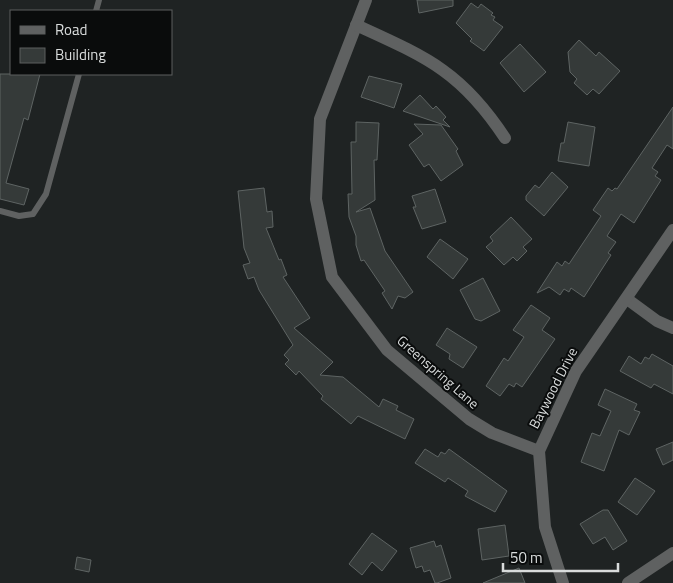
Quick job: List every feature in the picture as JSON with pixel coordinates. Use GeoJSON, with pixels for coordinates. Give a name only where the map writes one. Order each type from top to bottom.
{"type":"FeatureCollection","features":[{"type":"Feature","properties":{"kind":"street","name":"Greenspring Lane"},"geometry":{"type":"LineString","coordinates":[[366,0],[320,119],[316,199],[332,277],[387,350],[463,415],[492,432],[539,450]]}},
{"type":"Feature","properties":{"kind":"street"},"geometry":{"type":"LineString","coordinates":[[356,25],[420,54],[452,75],[485,108],[505,138]]}},
{"type":"Feature","properties":{"kind":"street","name":"Baywood Drive"},"geometry":{"type":"LineString","coordinates":[[563,583],[545,527],[539,450],[576,371],[673,230]]}},
{"type":"Feature","properties":{"kind":"street"},"geometry":{"type":"LineString","coordinates":[[627,299],[657,321],[673,328]]}},
{"type":"Feature","properties":{"kind":"street"},"geometry":{"type":"LineString","coordinates":[[628,583],[673,553]]}},
{"type":"Feature","properties":{"kind":"lane"},"geometry":{"type":"LineString","coordinates":[[0,211],[19,216],[33,214],[46,194],[79,75]]}},
{"type":"Feature","properties":{"kind":"building"},"geometry":{"type":"Polygon","coordinates":[[[417,0],[453,0],[453,6],[419,13],[417,0]]]}},
{"type":"Feature","properties":{"kind":"building"},"geometry":{"type":"Polygon","coordinates":[[[471,3],[478,8],[481,4],[493,13],[491,15],[495,17],[493,20],[503,27],[484,51],[470,41],[472,39],[456,23],[471,3]]]}},
{"type":"Feature","properties":{"kind":"building"},"geometry":{"type":"Polygon","coordinates":[[[579,40],[596,56],[599,52],[620,71],[599,94],[593,89],[587,95],[574,83],[577,79],[570,72],[568,52],[579,40]]]}},
{"type":"Feature","properties":{"kind":"building"},"geometry":{"type":"Polygon","coordinates":[[[520,44],[546,72],[524,92],[500,63],[520,44]]]}},
{"type":"Feature","properties":{"kind":"building"},"geometry":{"type":"Polygon","coordinates":[[[0,74],[40,75],[28,120],[24,118],[6,183],[29,189],[24,205],[0,199],[0,74]]]}},
{"type":"Feature","properties":{"kind":"building"},"geometry":{"type":"Polygon","coordinates":[[[369,76],[402,84],[394,108],[361,97],[369,76]]]}},
{"type":"Feature","properties":{"kind":"building"},"geometry":{"type":"Polygon","coordinates":[[[420,95],[433,109],[436,106],[446,117],[443,120],[450,127],[403,111],[420,95]]]}},
{"type":"Feature","properties":{"kind":"building"},"geometry":{"type":"Polygon","coordinates":[[[673,107],[673,149],[667,145],[652,168],[658,172],[655,176],[661,180],[634,223],[621,214],[607,236],[616,242],[608,253],[611,255],[584,297],[571,288],[569,292],[564,289],[560,295],[549,287],[537,293],[557,262],[562,266],[565,261],[569,264],[601,216],[593,210],[608,188],[612,191],[615,188],[617,189],[673,107]]]}},
{"type":"Feature","properties":{"kind":"building"},"geometry":{"type":"Polygon","coordinates":[[[356,122],[379,123],[377,160],[374,160],[375,200],[356,212],[370,208],[385,251],[413,292],[405,298],[398,296],[392,309],[382,293],[385,291],[364,260],[361,261],[356,245],[356,236],[349,217],[348,194],[352,194],[351,142],[356,142],[356,122]]]}},
{"type":"Feature","properties":{"kind":"building"},"geometry":{"type":"Polygon","coordinates":[[[568,122],[595,127],[589,166],[558,161],[561,143],[564,143],[568,122]]]}},
{"type":"Feature","properties":{"kind":"building"},"geometry":{"type":"Polygon","coordinates":[[[414,124],[441,125],[458,149],[456,151],[463,165],[441,181],[429,164],[424,167],[409,145],[423,134],[414,124]]]}},
{"type":"Feature","properties":{"kind":"building"},"geometry":{"type":"Polygon","coordinates":[[[552,172],[568,187],[544,216],[526,200],[526,196],[535,185],[539,188],[552,172]]]}},
{"type":"Feature","properties":{"kind":"building"},"geometry":{"type":"Polygon","coordinates":[[[264,188],[267,212],[272,211],[273,227],[266,228],[287,275],[283,277],[310,318],[294,328],[333,362],[320,375],[343,377],[379,407],[383,399],[398,406],[396,410],[414,419],[405,439],[358,416],[351,424],[321,399],[323,396],[299,371],[296,375],[285,364],[289,360],[284,355],[293,345],[259,290],[254,277],[248,279],[243,265],[250,263],[244,248],[238,191],[264,188]]]}},
{"type":"Feature","properties":{"kind":"building"},"geometry":{"type":"Polygon","coordinates":[[[435,189],[446,222],[422,229],[413,207],[416,207],[412,196],[435,189]]]}},
{"type":"Feature","properties":{"kind":"building"},"geometry":{"type":"Polygon","coordinates":[[[511,217],[532,239],[523,247],[527,251],[517,261],[513,257],[504,265],[486,247],[493,241],[490,237],[511,217]]]}},
{"type":"Feature","properties":{"kind":"building"},"geometry":{"type":"Polygon","coordinates":[[[440,239],[468,259],[453,279],[427,257],[440,239]]]}},
{"type":"Feature","properties":{"kind":"building"},"geometry":{"type":"Polygon","coordinates":[[[483,278],[500,311],[481,321],[475,319],[460,290],[483,278]]]}},
{"type":"Feature","properties":{"kind":"building"},"geometry":{"type":"Polygon","coordinates":[[[531,305],[550,318],[542,330],[555,339],[522,387],[516,383],[514,387],[509,384],[500,396],[486,386],[504,358],[508,361],[524,337],[513,330],[531,305]]]}},
{"type":"Feature","properties":{"kind":"building"},"geometry":{"type":"Polygon","coordinates":[[[447,328],[477,347],[463,368],[449,359],[450,354],[436,345],[447,328]]]}},
{"type":"Feature","properties":{"kind":"building"},"geometry":{"type":"Polygon","coordinates":[[[652,354],[673,366],[673,394],[654,384],[651,388],[620,371],[629,356],[641,364],[645,357],[649,359],[652,354]]]}},
{"type":"Feature","properties":{"kind":"building"},"geometry":{"type":"Polygon","coordinates":[[[605,389],[637,404],[634,410],[640,412],[629,435],[619,430],[604,471],[581,462],[592,433],[600,436],[611,411],[598,405],[605,389]]]}},
{"type":"Feature","properties":{"kind":"building"},"geometry":{"type":"Polygon","coordinates":[[[673,442],[673,460],[663,465],[656,449],[673,442]]]}},
{"type":"Feature","properties":{"kind":"building"},"geometry":{"type":"Polygon","coordinates":[[[425,449],[438,457],[441,452],[445,454],[449,449],[507,491],[495,512],[465,496],[468,491],[448,478],[445,482],[415,463],[425,449]]]}},
{"type":"Feature","properties":{"kind":"building"},"geometry":{"type":"Polygon","coordinates":[[[635,478],[655,491],[637,515],[618,502],[635,478]]]}},
{"type":"Feature","properties":{"kind":"building"},"geometry":{"type":"Polygon","coordinates":[[[603,510],[608,510],[627,541],[613,550],[605,537],[593,544],[580,524],[603,510]]]}},
{"type":"Feature","properties":{"kind":"building"},"geometry":{"type":"Polygon","coordinates":[[[505,525],[509,556],[482,560],[478,529],[505,525]]]}},
{"type":"Feature","properties":{"kind":"building"},"geometry":{"type":"Polygon","coordinates":[[[372,533],[397,551],[382,571],[372,562],[362,575],[349,564],[372,533]]]}},
{"type":"Feature","properties":{"kind":"building"},"geometry":{"type":"Polygon","coordinates":[[[434,541],[436,547],[441,545],[451,578],[437,583],[435,583],[430,570],[424,572],[422,566],[416,568],[410,548],[434,541]]]}},
{"type":"Feature","properties":{"kind":"building"},"geometry":{"type":"Polygon","coordinates":[[[77,557],[91,560],[89,572],[75,569],[77,557]]]}},
{"type":"Feature","properties":{"kind":"building"},"geometry":{"type":"Polygon","coordinates":[[[519,568],[525,583],[483,583],[519,568]]]}}]}
